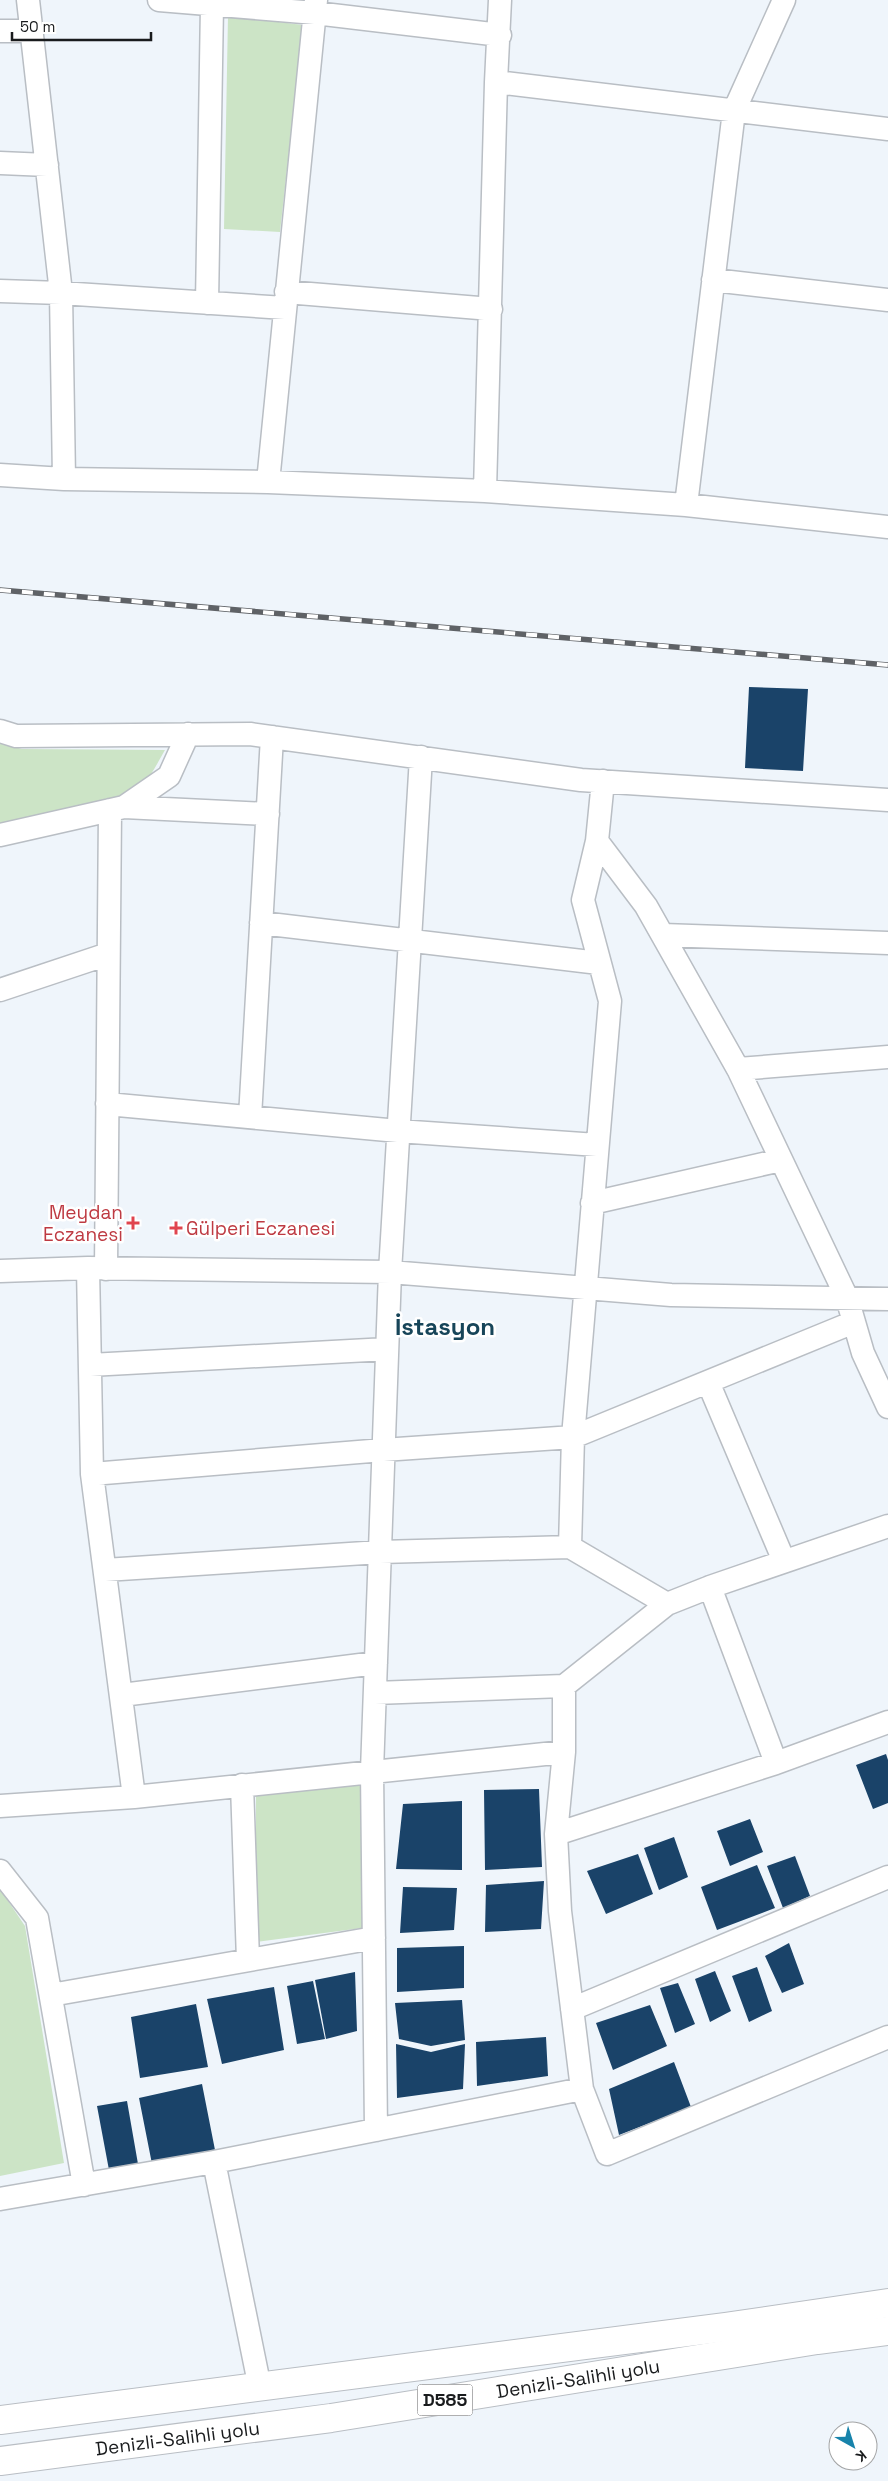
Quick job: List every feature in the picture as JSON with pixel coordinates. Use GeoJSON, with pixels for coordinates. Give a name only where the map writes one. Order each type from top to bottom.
{"type":"FeatureCollection","features":[{"type":"Feature","properties":{"kind":"highway","name":"Denizli-Salihli yolu"},"geometry":{"type":"LineString","coordinates":[[0,2420],[260,2388],[888,2304]]}},
{"type":"Feature","properties":{"kind":"highway","name":"Denizli-Salihli yolu"},"geometry":{"type":"LineString","coordinates":[[0,2460],[331,2418],[807,2342],[888,2331]]}},
{"type":"Feature","properties":{"kind":"highway","name":"D585"},"geometry":{"type":"LineString","coordinates":[[0,2472],[32,2457]]}},
{"type":"Feature","properties":{"kind":"street"},"geometry":{"type":"LineString","coordinates":[[28,0],[61,293],[64,480]]}},
{"type":"Feature","properties":{"kind":"street"},"geometry":{"type":"LineString","coordinates":[[159,0],[212,5],[316,7],[500,35]]}},
{"type":"Feature","properties":{"kind":"street"},"geometry":{"type":"LineString","coordinates":[[485,491],[500,0]]}},
{"type":"Feature","properties":{"kind":"street"},"geometry":{"type":"LineString","coordinates":[[686,505],[734,111],[784,0]]}},
{"type":"Feature","properties":{"kind":"street"},"geometry":{"type":"LineString","coordinates":[[207,303],[212,5]]}},
{"type":"Feature","properties":{"kind":"street"},"geometry":{"type":"LineString","coordinates":[[268,482],[316,7]]}},
{"type":"Feature","properties":{"kind":"street"},"geometry":{"type":"LineString","coordinates":[[0,32],[32,31]]}},
{"type":"Feature","properties":{"kind":"street"},"geometry":{"type":"LineString","coordinates":[[496,82],[888,129]]}},
{"type":"Feature","properties":{"kind":"street"},"geometry":{"type":"LineString","coordinates":[[0,163],[47,165]]}},
{"type":"Feature","properties":{"kind":"street"},"geometry":{"type":"LineString","coordinates":[[713,280],[888,300]]}},
{"type":"Feature","properties":{"kind":"street"},"geometry":{"type":"LineString","coordinates":[[0,292],[61,293],[207,303],[285,300],[492,309]]}},
{"type":"Feature","properties":{"kind":"street"},"geometry":{"type":"LineString","coordinates":[[0,475],[64,480],[268,482],[485,491],[686,505],[888,527]]}},
{"type":"Feature","properties":{"kind":"street"},"geometry":{"type":"LineString","coordinates":[[0,732],[16,736],[250,734],[603,781],[888,800]]}},
{"type":"Feature","properties":{"kind":"street"},"geometry":{"type":"LineString","coordinates":[[117,809],[169,776],[188,734]]}},
{"type":"Feature","properties":{"kind":"street"},"geometry":{"type":"LineString","coordinates":[[250,1117],[272,737]]}},
{"type":"Feature","properties":{"kind":"street"},"geometry":{"type":"LineString","coordinates":[[376,2130],[372,1771],[390,1272],[421,757]]}},
{"type":"Feature","properties":{"kind":"street"},"geometry":{"type":"LineString","coordinates":[[570,1547],[573,1437],[610,1001],[583,900],[597,841],[603,781]]}},
{"type":"Feature","properties":{"kind":"street"},"geometry":{"type":"LineString","coordinates":[[117,809],[108,954],[107,1104],[90,1366],[92,1474],[134,1796]]}},
{"type":"Feature","properties":{"kind":"street"},"geometry":{"type":"LineString","coordinates":[[0,835],[117,809],[268,814]]}},
{"type":"Feature","properties":{"kind":"street"},"geometry":{"type":"LineString","coordinates":[[597,841],[646,906],[738,1069],[846,1298],[863,1352],[888,1407]]}},
{"type":"Feature","properties":{"kind":"street"},"geometry":{"type":"LineString","coordinates":[[261,923],[599,962]]}},
{"type":"Feature","properties":{"kind":"street"},"geometry":{"type":"LineString","coordinates":[[663,935],[888,943]]}},
{"type":"Feature","properties":{"kind":"street"},"geometry":{"type":"LineString","coordinates":[[0,990],[108,954]]}},
{"type":"Feature","properties":{"kind":"street"},"geometry":{"type":"LineString","coordinates":[[738,1069],[888,1057]]}},
{"type":"Feature","properties":{"kind":"street"},"geometry":{"type":"LineString","coordinates":[[107,1104],[398,1131],[597,1145]]}},
{"type":"Feature","properties":{"kind":"street"},"geometry":{"type":"LineString","coordinates":[[592,1203],[781,1160]]}},
{"type":"Feature","properties":{"kind":"street"},"geometry":{"type":"LineString","coordinates":[[0,1271],[97,1268],[390,1272],[585,1286],[671,1295],[888,1299]]}},
{"type":"Feature","properties":{"kind":"street"},"geometry":{"type":"LineString","coordinates":[[92,1474],[383,1450],[573,1437],[854,1322]]}},
{"type":"Feature","properties":{"kind":"street"},"geometry":{"type":"LineString","coordinates":[[90,1366],[387,1349]]}},
{"type":"Feature","properties":{"kind":"street"},"geometry":{"type":"LineString","coordinates":[[708,1382],[784,1562]]}},
{"type":"Feature","properties":{"kind":"street"},"geometry":{"type":"LineString","coordinates":[[375,1692],[564,1686],[667,1604],[710,1587],[888,1526]]}},
{"type":"Feature","properties":{"kind":"street"},"geometry":{"type":"LineString","coordinates":[[105,1570],[380,1552],[570,1547],[667,1604]]}},
{"type":"Feature","properties":{"kind":"street"},"geometry":{"type":"LineString","coordinates":[[710,1587],[776,1763]]}},
{"type":"Feature","properties":{"kind":"street"},"geometry":{"type":"LineString","coordinates":[[122,1694],[376,1663]]}},
{"type":"Feature","properties":{"kind":"street"},"geometry":{"type":"LineString","coordinates":[[564,1686],[564,1752],[556,1834],[560,1911],[582,2089],[607,2154],[888,2037]]}},
{"type":"Feature","properties":{"kind":"street"},"geometry":{"type":"LineString","coordinates":[[556,1834],[776,1763],[888,1722]]}},
{"type":"Feature","properties":{"kind":"street"},"geometry":{"type":"LineString","coordinates":[[0,1806],[134,1796],[564,1752]]}},
{"type":"Feature","properties":{"kind":"street"},"geometry":{"type":"LineString","coordinates":[[242,1785],[248,1960]]}},
{"type":"Feature","properties":{"kind":"street"},"geometry":{"type":"LineString","coordinates":[[0,1871],[37,1918],[84,2185]]}},
{"type":"Feature","properties":{"kind":"street"},"geometry":{"type":"LineString","coordinates":[[572,2009],[888,1877]]}},
{"type":"Feature","properties":{"kind":"street"},"geometry":{"type":"LineString","coordinates":[[51,1995],[374,1938]]}},
{"type":"Feature","properties":{"kind":"street"},"geometry":{"type":"LineString","coordinates":[[0,2199],[214,2162],[582,2089]]}},
{"type":"Feature","properties":{"kind":"street"},"geometry":{"type":"LineString","coordinates":[[214,2162],[260,2388]]}},
{"type":"Feature","properties":{"kind":"green space"},"geometry":{"type":"Polygon","coordinates":[[[228,16],[303,25],[280,232],[224,229],[228,16]]]}},
{"type":"Feature","properties":{"kind":"green space"},"geometry":{"type":"Polygon","coordinates":[[[0,743],[22,749],[165,750],[147,780],[132,791],[75,810],[0,827],[0,743]]]}},
{"type":"Feature","properties":{"kind":"green space"},"geometry":{"type":"Polygon","coordinates":[[[364,1783],[362,1928],[256,1942],[256,1794],[364,1783]]]}},
{"type":"Feature","properties":{"kind":"green space"},"geometry":{"type":"Polygon","coordinates":[[[0,1889],[25,1926],[64,2163],[0,2176],[0,1889]]]}},
{"type":"Feature","properties":{"kind":"building"},"geometry":{"type":"Polygon","coordinates":[[[749,687],[808,689],[803,771],[745,768],[749,687]]]}},
{"type":"Feature","properties":{"kind":"building"},"geometry":{"type":"Polygon","coordinates":[[[886,1754],[888,1760],[888,1803],[873,1809],[856,1765],[886,1754]]]}},
{"type":"Feature","properties":{"kind":"building"},"geometry":{"type":"Polygon","coordinates":[[[539,1789],[542,1867],[485,1870],[484,1790],[539,1789]]]}},
{"type":"Feature","properties":{"kind":"building"},"geometry":{"type":"Polygon","coordinates":[[[462,1801],[462,1870],[396,1869],[403,1804],[462,1801]]]}},
{"type":"Feature","properties":{"kind":"building"},"geometry":{"type":"Polygon","coordinates":[[[750,1819],[763,1852],[730,1866],[717,1831],[750,1819]]]}},
{"type":"Feature","properties":{"kind":"building"},"geometry":{"type":"Polygon","coordinates":[[[674,1837],[688,1877],[659,1890],[644,1848],[674,1837]]]}},
{"type":"Feature","properties":{"kind":"building"},"geometry":{"type":"Polygon","coordinates":[[[638,1854],[653,1894],[606,1914],[587,1871],[638,1854]]]}},
{"type":"Feature","properties":{"kind":"building"},"geometry":{"type":"Polygon","coordinates":[[[795,1856],[810,1896],[783,1908],[767,1866],[795,1856]]]}},
{"type":"Feature","properties":{"kind":"building"},"geometry":{"type":"Polygon","coordinates":[[[757,1865],[775,1908],[717,1930],[701,1887],[757,1865]]]}},
{"type":"Feature","properties":{"kind":"building"},"geometry":{"type":"Polygon","coordinates":[[[544,1881],[541,1929],[485,1932],[486,1885],[544,1881]]]}},
{"type":"Feature","properties":{"kind":"building"},"geometry":{"type":"Polygon","coordinates":[[[403,1887],[457,1888],[454,1930],[400,1933],[403,1887]]]}},
{"type":"Feature","properties":{"kind":"building"},"geometry":{"type":"Polygon","coordinates":[[[789,1943],[804,1984],[782,1993],[765,1956],[789,1943]]]}},
{"type":"Feature","properties":{"kind":"building"},"geometry":{"type":"Polygon","coordinates":[[[464,1946],[464,1988],[397,1992],[397,1948],[464,1946]]]}},
{"type":"Feature","properties":{"kind":"building"},"geometry":{"type":"Polygon","coordinates":[[[757,1967],[772,2011],[749,2022],[732,1976],[757,1967]]]}},
{"type":"Feature","properties":{"kind":"building"},"geometry":{"type":"Polygon","coordinates":[[[715,1971],[731,2011],[710,2022],[695,1979],[715,1971]]]}},
{"type":"Feature","properties":{"kind":"building"},"geometry":{"type":"Polygon","coordinates":[[[355,1972],[357,2031],[326,2039],[315,1980],[355,1972]]]}},
{"type":"Feature","properties":{"kind":"building"},"geometry":{"type":"Polygon","coordinates":[[[313,1981],[325,2039],[297,2044],[287,1986],[313,1981]]]}},
{"type":"Feature","properties":{"kind":"building"},"geometry":{"type":"Polygon","coordinates":[[[678,1983],[695,2024],[675,2033],[660,1988],[678,1983]]]}},
{"type":"Feature","properties":{"kind":"building"},"geometry":{"type":"Polygon","coordinates":[[[274,1987],[284,2050],[222,2064],[207,1999],[274,1987]]]}},
{"type":"Feature","properties":{"kind":"building"},"geometry":{"type":"Polygon","coordinates":[[[462,2000],[465,2040],[431,2046],[399,2039],[395,2003],[462,2000]]]}},
{"type":"Feature","properties":{"kind":"building"},"geometry":{"type":"Polygon","coordinates":[[[196,2004],[208,2067],[140,2078],[131,2017],[196,2004]]]}},
{"type":"Feature","properties":{"kind":"building"},"geometry":{"type":"Polygon","coordinates":[[[650,2005],[667,2046],[613,2070],[596,2023],[650,2005]]]}},
{"type":"Feature","properties":{"kind":"building"},"geometry":{"type":"Polygon","coordinates":[[[546,2037],[548,2076],[477,2086],[476,2042],[546,2037]]]}},
{"type":"Feature","properties":{"kind":"building"},"geometry":{"type":"Polygon","coordinates":[[[396,2044],[431,2052],[465,2044],[463,2089],[397,2098],[396,2044]]]}},
{"type":"Feature","properties":{"kind":"building"},"geometry":{"type":"Polygon","coordinates":[[[674,2062],[691,2107],[619,2135],[609,2089],[674,2062]]]}},
{"type":"Feature","properties":{"kind":"building"},"geometry":{"type":"Polygon","coordinates":[[[202,2084],[215,2150],[152,2164],[139,2098],[202,2084]]]}},
{"type":"Feature","properties":{"kind":"building"},"geometry":{"type":"Polygon","coordinates":[[[127,2101],[138,2164],[109,2170],[97,2106],[127,2101]]]}},
{"type":"Feature","properties":{"kind":"railway"},"geometry":{"type":"LineString","coordinates":[[0,590],[888,665]]}},
{"type":"Feature","properties":{"kind":"place","name":"Meydan Eczanesi"},"geometry":{"type":"Point","coordinates":[133,1223]}},
{"type":"Feature","properties":{"kind":"place","name":"Gülperi Eczanesi"},"geometry":{"type":"Point","coordinates":[176,1228]}},
{"type":"Feature","properties":{"kind":"district","name":"İstasyon"},"geometry":{"type":"Point","coordinates":[445,1327]}}]}
